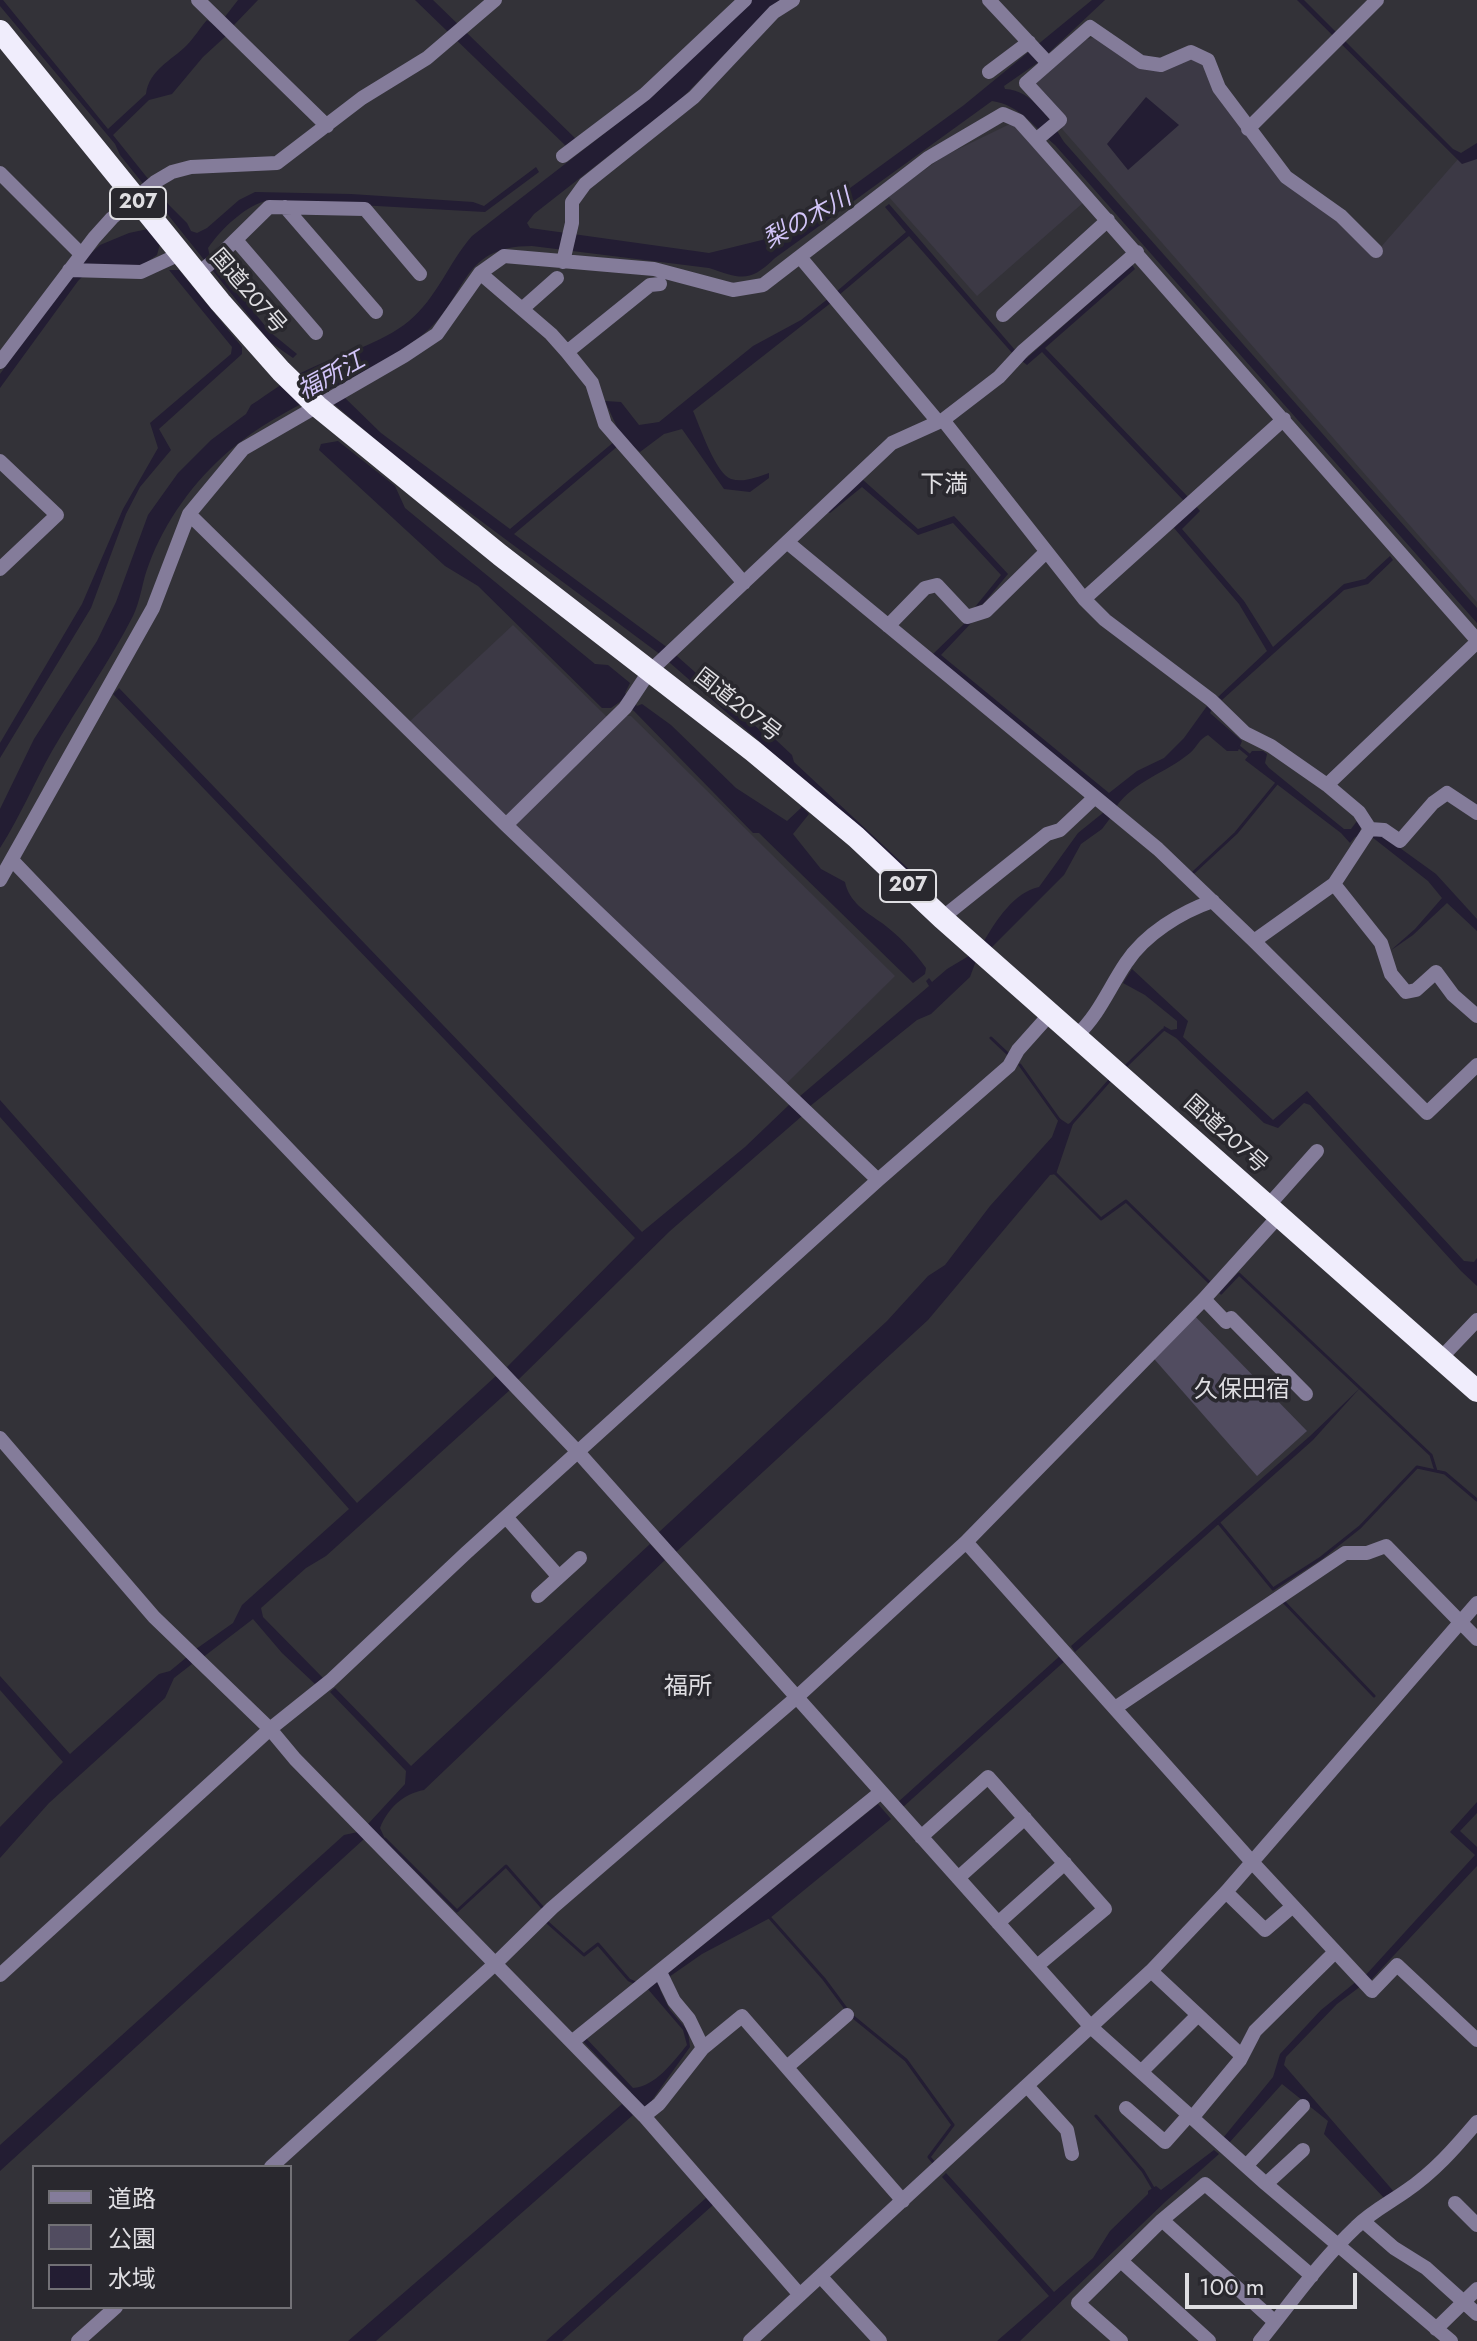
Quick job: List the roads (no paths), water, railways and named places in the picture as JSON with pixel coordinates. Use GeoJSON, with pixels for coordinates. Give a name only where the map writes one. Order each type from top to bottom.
{"type":"FeatureCollection","features":[{"type":"Feature","properties":{"kind":"highway","name":"国道207号"},"geometry":{"type":"LineString","coordinates":[[1,35],[144,190],[180,254],[206,267],[281,371],[317,406],[389,467],[655,667],[856,837],[942,918],[1477,1391]]}},
{"type":"Feature","properties":{"kind":"street"},"geometry":{"type":"LineString","coordinates":[[198,0],[327,126]]}},
{"type":"Feature","properties":{"kind":"street"},"geometry":{"type":"LineString","coordinates":[[0,362],[81,254],[112,218],[144,190],[172,172],[191,167],[277,163],[362,98],[427,58],[495,0]]}},
{"type":"Feature","properties":{"kind":"street"},"geometry":{"type":"LineString","coordinates":[[563,156],[645,94],[745,0]]}},
{"type":"Feature","properties":{"kind":"street"},"geometry":{"type":"LineString","coordinates":[[563,262],[572,223],[572,202],[585,184],[694,97],[774,12],[793,0]]}},
{"type":"Feature","properties":{"kind":"street"},"geometry":{"type":"LineString","coordinates":[[989,0],[1048,63]]}},
{"type":"Feature","properties":{"kind":"street"},"geometry":{"type":"LineString","coordinates":[[1248,129],[1377,0]]}},
{"type":"Feature","properties":{"kind":"street"},"geometry":{"type":"LineString","coordinates":[[1036,140],[1060,120],[1026,83],[1090,27],[1141,62],[1161,65],[1191,52],[1208,60],[1219,88],[1286,177],[1341,216],[1376,251]]}},
{"type":"Feature","properties":{"kind":"street"},"geometry":{"type":"LineString","coordinates":[[989,72],[1029,42]]}},
{"type":"Feature","properties":{"kind":"street"},"geometry":{"type":"LineString","coordinates":[[0,880],[153,608],[189,514],[243,449],[437,334],[480,273],[504,256],[654,269],[733,290],[763,285],[928,158],[1003,114],[1019,121],[1137,252],[1280,423],[1477,641],[1327,785]]}},
{"type":"Feature","properties":{"kind":"street"},"geometry":{"type":"LineString","coordinates":[[0,173],[81,254]]}},
{"type":"Feature","properties":{"kind":"street"},"geometry":{"type":"LineString","coordinates":[[206,267],[269,207],[365,209],[420,274]]}},
{"type":"Feature","properties":{"kind":"street"},"geometry":{"type":"LineString","coordinates":[[285,207],[376,312]]}},
{"type":"Feature","properties":{"kind":"street"},"geometry":{"type":"LineString","coordinates":[[1003,315],[1108,220]]}},
{"type":"Feature","properties":{"kind":"street"},"geometry":{"type":"LineString","coordinates":[[236,240],[316,333]]}},
{"type":"Feature","properties":{"kind":"street"},"geometry":{"type":"LineString","coordinates":[[506,825],[629,702],[655,667],[892,443],[939,422],[999,377],[1137,252]]}},
{"type":"Feature","properties":{"kind":"street"},"geometry":{"type":"LineString","coordinates":[[69,270],[141,272],[180,254]]}},
{"type":"Feature","properties":{"kind":"street"},"geometry":{"type":"LineString","coordinates":[[800,257],[1084,599],[1105,620],[1215,704],[1245,733],[1271,746],[1327,785],[1359,812],[1366,834]]}},
{"type":"Feature","properties":{"kind":"street"},"geometry":{"type":"LineString","coordinates":[[480,273],[551,334],[567,352],[592,383],[605,424],[744,583]]}},
{"type":"Feature","properties":{"kind":"street"},"geometry":{"type":"LineString","coordinates":[[522,309],[557,278]]}},
{"type":"Feature","properties":{"kind":"street"},"geometry":{"type":"LineString","coordinates":[[567,352],[650,285],[660,284]]}},
{"type":"Feature","properties":{"kind":"street"},"geometry":{"type":"LineString","coordinates":[[1084,599],[1280,423]]}},
{"type":"Feature","properties":{"kind":"street"},"geometry":{"type":"LineString","coordinates":[[0,461],[57,515],[0,569]]}},
{"type":"Feature","properties":{"kind":"street"},"geometry":{"type":"LineString","coordinates":[[189,514],[506,825],[878,1180]]}},
{"type":"Feature","properties":{"kind":"street"},"geometry":{"type":"LineString","coordinates":[[787,542],[1158,849],[1427,1113],[1477,1065]]}},
{"type":"Feature","properties":{"kind":"street"},"geometry":{"type":"LineString","coordinates":[[888,626],[925,588],[937,585],[967,617],[986,611],[1046,552]]}},
{"type":"Feature","properties":{"kind":"street"},"geometry":{"type":"LineString","coordinates":[[1254,941],[1334,884],[1366,834],[1384,830],[1400,841],[1433,803],[1447,793],[1477,813]]}},
{"type":"Feature","properties":{"kind":"street"},"geometry":{"type":"LineString","coordinates":[[942,918],[1047,834],[1104,806]]}},
{"type":"Feature","properties":{"kind":"street"},"geometry":{"type":"LineString","coordinates":[[12,860],[578,1452],[1092,2028],[1266,2184],[1451,2341]]}},
{"type":"Feature","properties":{"kind":"street"},"geometry":{"type":"LineString","coordinates":[[1334,884],[1381,943],[1391,974],[1406,992],[1416,990],[1436,972],[1453,995],[1477,1016]]}},
{"type":"Feature","properties":{"kind":"street"},"geometry":{"type":"LineString","coordinates":[[1076,1036],[1092,1021],[1127,960],[1154,932],[1213,901]]}},
{"type":"Feature","properties":{"kind":"street"},"geometry":{"type":"LineString","coordinates":[[0,1975],[270,1729],[330,1681],[878,1180],[1009,1066],[1018,1050],[1051,1013]]}},
{"type":"Feature","properties":{"kind":"street"},"geometry":{"type":"LineString","coordinates":[[273,2165],[496,1963],[552,1908],[797,1697],[966,1542],[1204,1299],[1317,1151]]}},
{"type":"Feature","properties":{"kind":"street"},"geometry":{"type":"LineString","coordinates":[[1204,1299],[1226,1322],[1231,1318],[1306,1394]]}},
{"type":"Feature","properties":{"kind":"street"},"geometry":{"type":"LineString","coordinates":[[1440,1359],[1477,1320]]}},
{"type":"Feature","properties":{"kind":"street"},"geometry":{"type":"LineString","coordinates":[[0,1438],[154,1617],[270,1729],[295,1759],[573,2041],[644,2116],[800,2295]]}},
{"type":"Feature","properties":{"kind":"street"},"geometry":{"type":"LineString","coordinates":[[506,1517],[559,1577]]}},
{"type":"Feature","properties":{"kind":"street"},"geometry":{"type":"LineString","coordinates":[[966,1542],[1252,1862],[1372,1991],[1397,1965],[1477,2040]]}},
{"type":"Feature","properties":{"kind":"street"},"geometry":{"type":"LineString","coordinates":[[1115,1708],[1345,1553],[1367,1553],[1386,1546],[1477,1639]]}},
{"type":"Feature","properties":{"kind":"street"},"geometry":{"type":"LineString","coordinates":[[538,1596],[580,1558]]}},
{"type":"Feature","properties":{"kind":"street"},"geometry":{"type":"LineString","coordinates":[[750,2341],[1151,1971],[1226,1892],[1477,1603]]}},
{"type":"Feature","properties":{"kind":"street"},"geometry":{"type":"LineString","coordinates":[[921,1837],[988,1777],[1025,1818],[1105,1909],[1037,1966]]}},
{"type":"Feature","properties":{"kind":"street"},"geometry":{"type":"LineString","coordinates":[[573,2041],[881,1792]]}},
{"type":"Feature","properties":{"kind":"street"},"geometry":{"type":"LineString","coordinates":[[958,1878],[1025,1818]]}},
{"type":"Feature","properties":{"kind":"street"},"geometry":{"type":"LineString","coordinates":[[998,1923],[1065,1863]]}},
{"type":"Feature","properties":{"kind":"street"},"geometry":{"type":"LineString","coordinates":[[1226,1892],[1265,1930],[1293,1906]]}},
{"type":"Feature","properties":{"kind":"street"},"geometry":{"type":"LineString","coordinates":[[1126,2108],[1165,2142],[1242,2056],[1255,2031],[1335,1952]]}},
{"type":"Feature","properties":{"kind":"street"},"geometry":{"type":"LineString","coordinates":[[1151,1971],[1242,2056]]}},
{"type":"Feature","properties":{"kind":"street"},"geometry":{"type":"LineString","coordinates":[[660,1972],[703,2048]]}},
{"type":"Feature","properties":{"kind":"street"},"geometry":{"type":"LineString","coordinates":[[787,2067],[847,2015]]}},
{"type":"Feature","properties":{"kind":"street"},"geometry":{"type":"LineString","coordinates":[[1141,2072],[1198,2015]]}},
{"type":"Feature","properties":{"kind":"street"},"geometry":{"type":"LineString","coordinates":[[644,2116],[659,2104],[703,2048],[742,2016],[903,2201]]}},
{"type":"Feature","properties":{"kind":"street"},"geometry":{"type":"LineString","coordinates":[[1028,2087],[1067,2130],[1072,2154]]}},
{"type":"Feature","properties":{"kind":"street"},"geometry":{"type":"LineString","coordinates":[[1246,2166],[1303,2106]]}},
{"type":"Feature","properties":{"kind":"street"},"geometry":{"type":"LineString","coordinates":[[1260,2341],[1312,2276],[1363,2221],[1441,2164],[1475,2129]]}},
{"type":"Feature","properties":{"kind":"street"},"geometry":{"type":"LineString","coordinates":[[1266,2184],[1303,2150]]}},
{"type":"Feature","properties":{"kind":"street"},"geometry":{"type":"LineString","coordinates":[[1121,2341],[1078,2303],[1162,2220],[1205,2184],[1312,2276]]}},
{"type":"Feature","properties":{"kind":"street"},"geometry":{"type":"LineString","coordinates":[[1455,2203],[1477,2225]]}},
{"type":"Feature","properties":{"kind":"street"},"geometry":{"type":"LineString","coordinates":[[1162,2220],[1275,2322]]}},
{"type":"Feature","properties":{"kind":"street"},"geometry":{"type":"LineString","coordinates":[[1363,2221],[1394,2248],[1426,2268],[1477,2314]]}},
{"type":"Feature","properties":{"kind":"street"},"geometry":{"type":"LineString","coordinates":[[1121,2261],[1209,2341]]}},
{"type":"Feature","properties":{"kind":"street"},"geometry":{"type":"LineString","coordinates":[[821,2277],[880,2341]]}},
{"type":"Feature","properties":{"kind":"street"},"geometry":{"type":"LineString","coordinates":[[1436,2329],[1477,2289]]}},
{"type":"Feature","properties":{"kind":"street"},"geometry":{"type":"LineString","coordinates":[[78,2341],[114,2309]]}},
{"type":"Feature","properties":{"kind":"water"},"geometry":{"type":"Polygon","coordinates":[[[0,0],[108,129],[146,94],[151,78],[187,45],[207,20],[217,27],[238,0],[258,0],[234,25],[231,24],[227,35],[203,57],[172,94],[149,100],[113,135],[191,231],[197,233],[239,200],[255,192],[351,194],[473,202],[484,206],[536,167],[539,172],[485,212],[269,200],[243,212],[227,225],[208,248],[210,257],[270,332],[297,354],[293,358],[270,342],[120,155],[115,144],[0,6],[0,0]]]}},
{"type":"Feature","properties":{"kind":"water"},"geometry":{"type":"Polygon","coordinates":[[[415,0],[433,0],[576,139],[567,147],[415,0]]]}},
{"type":"Feature","properties":{"kind":"water"},"geometry":{"type":"Polygon","coordinates":[[[751,0],[780,0],[682,98],[534,214],[527,223],[530,228],[709,253],[762,240],[813,215],[964,105],[1092,0],[1105,0],[1040,61],[1004,86],[1005,89],[1024,95],[1040,108],[1064,142],[1477,608],[1477,623],[1055,145],[1019,112],[992,101],[751,275],[730,275],[709,268],[532,246],[508,248],[490,255],[466,277],[436,322],[421,336],[374,366],[251,434],[204,475],[172,517],[149,564],[133,616],[52,751],[0,848],[0,809],[34,739],[97,641],[116,602],[148,515],[178,473],[211,440],[246,414],[251,405],[279,386],[309,369],[386,336],[409,321],[427,302],[472,236],[653,96],[751,0]]]}},
{"type":"Feature","properties":{"kind":"water"},"geometry":{"type":"Polygon","coordinates":[[[1297,0],[1304,0],[1453,149],[1461,153],[1477,143],[1477,159],[1462,164],[1297,0]]]}},
{"type":"Feature","properties":{"kind":"water"},"geometry":{"type":"Polygon","coordinates":[[[1146,97],[1179,125],[1128,170],[1107,144],[1146,97]]]}},
{"type":"Feature","properties":{"kind":"water"},"geometry":{"type":"Polygon","coordinates":[[[889,204],[1015,350],[1027,358],[1132,265],[1135,269],[1045,348],[1189,498],[1185,502],[1042,352],[1027,365],[1013,354],[909,236],[839,295],[836,292],[906,232],[885,207],[889,204]]]}},
{"type":"Feature","properties":{"kind":"water"},"geometry":{"type":"Polygon","coordinates":[[[148,229],[160,244],[157,255],[141,266],[94,265],[78,281],[0,388],[0,374],[82,262],[100,245],[148,229]]]}},
{"type":"Feature","properties":{"kind":"water"},"geometry":{"type":"Polygon","coordinates":[[[169,270],[179,270],[242,347],[242,354],[159,429],[171,450],[140,487],[126,514],[91,608],[0,758],[0,743],[82,604],[123,509],[158,448],[150,423],[231,354],[232,347],[169,270]]]}},
{"type":"Feature","properties":{"kind":"water"},"geometry":{"type":"Polygon","coordinates":[[[829,298],[832,302],[693,411],[709,449],[725,475],[741,480],[769,473],[769,478],[750,492],[724,489],[682,429],[664,434],[640,452],[625,440],[514,534],[668,648],[771,740],[775,739],[792,755],[794,762],[914,874],[914,883],[661,655],[403,463],[333,403],[343,396],[381,433],[510,529],[621,436],[605,401],[621,402],[639,425],[659,422],[753,346],[801,320],[829,298]]]}},
{"type":"Feature","properties":{"kind":"water"},"geometry":{"type":"Polygon","coordinates":[[[338,441],[395,486],[405,508],[595,664],[608,665],[630,683],[625,693],[637,706],[642,704],[671,725],[736,788],[787,821],[802,807],[809,814],[793,834],[821,869],[845,882],[859,906],[911,949],[926,968],[925,974],[913,983],[759,833],[753,833],[634,711],[621,701],[611,708],[602,708],[478,586],[445,566],[319,450],[321,444],[338,441]]]}},
{"type":"Feature","properties":{"kind":"water"},"geometry":{"type":"Polygon","coordinates":[[[862,479],[918,529],[954,516],[1008,574],[983,604],[975,607],[1001,575],[953,523],[918,535],[862,487],[830,513],[826,511],[862,479]]]}},
{"type":"Feature","properties":{"kind":"water"},"geometry":{"type":"Polygon","coordinates":[[[1195,505],[1200,511],[1182,529],[1244,601],[1273,647],[1344,584],[1365,579],[1390,556],[1393,560],[1368,584],[1344,590],[1222,700],[1218,697],[1267,651],[1239,604],[1174,528],[1195,505]]]}},
{"type":"Feature","properties":{"kind":"water"},"geometry":{"type":"Polygon","coordinates":[[[975,619],[941,655],[1109,793],[1137,771],[1164,758],[1184,738],[1207,706],[1212,709],[1210,713],[1242,741],[1238,751],[1227,751],[1208,735],[1181,760],[1132,790],[1116,807],[932,655],[967,621],[975,619]]]}},
{"type":"Feature","properties":{"kind":"water"},"geometry":{"type":"Polygon","coordinates":[[[119,688],[642,1232],[745,1147],[791,1103],[802,1116],[670,1231],[518,1380],[507,1367],[635,1238],[113,694],[119,688]]]}},
{"type":"Feature","properties":{"kind":"water"},"geometry":{"type":"Polygon","coordinates":[[[1252,751],[1267,754],[1265,763],[1269,768],[1344,829],[1351,829],[1357,821],[1361,826],[1359,836],[1350,843],[1245,760],[1252,751]]]}},
{"type":"Feature","properties":{"kind":"water"},"geometry":{"type":"Polygon","coordinates":[[[1104,812],[1111,817],[1102,829],[1081,844],[1064,875],[991,948],[984,941],[1007,908],[1022,895],[1039,887],[1078,833],[1104,812]]]}},
{"type":"Feature","properties":{"kind":"water"},"geometry":{"type":"Polygon","coordinates":[[[1374,834],[1382,835],[1436,874],[1477,919],[1477,931],[1447,903],[1413,935],[1390,951],[1415,929],[1442,898],[1428,881],[1372,837],[1374,834]]]}},
{"type":"Feature","properties":{"kind":"water"},"geometry":{"type":"Polygon","coordinates":[[[972,954],[977,958],[970,977],[931,1014],[917,1020],[809,1107],[799,1097],[929,986],[926,981],[929,978],[932,982],[972,954]]]}},
{"type":"Feature","properties":{"kind":"water"},"geometry":{"type":"Polygon","coordinates":[[[1132,969],[1188,1021],[1183,1037],[1273,1120],[1307,1091],[1464,1261],[1474,1262],[1477,1258],[1477,1286],[1310,1105],[1304,1103],[1278,1128],[1264,1123],[1176,1038],[1163,1030],[1164,1026],[1177,1029],[1177,1021],[1145,995],[1123,983],[1132,969]]]}},
{"type":"Feature","properties":{"kind":"water"},"geometry":{"type":"Polygon","coordinates":[[[0,1100],[357,1503],[497,1375],[511,1389],[326,1556],[306,1568],[261,1608],[263,1617],[323,1678],[315,1684],[282,1653],[253,1619],[202,1658],[196,1649],[233,1623],[242,1605],[349,1509],[0,1117],[0,1100]]]}},
{"type":"Feature","properties":{"kind":"water"},"geometry":{"type":"Polygon","coordinates":[[[1059,1118],[1068,1124],[1074,1121],[1056,1174],[1050,1175],[928,1320],[675,1553],[658,1533],[887,1321],[928,1276],[945,1265],[990,1206],[1052,1137],[1059,1118]]]}},
{"type":"Feature","properties":{"kind":"water"},"geometry":{"type":"Polygon","coordinates":[[[1360,1388],[1313,1440],[1075,1652],[1071,1646],[1310,1436],[1360,1388]]]}},
{"type":"Feature","properties":{"kind":"water"},"geometry":{"type":"Polygon","coordinates":[[[650,1544],[665,1560],[424,1790],[397,1803],[380,1828],[385,1839],[377,1836],[368,1824],[405,1784],[406,1771],[330,1692],[335,1688],[411,1766],[650,1544]]]}},
{"type":"Feature","properties":{"kind":"water"},"geometry":{"type":"Polygon","coordinates":[[[1062,1654],[1067,1659],[902,1808],[897,1803],[1062,1654]]]}},
{"type":"Feature","properties":{"kind":"water"},"geometry":{"type":"Polygon","coordinates":[[[187,1657],[192,1664],[174,1678],[165,1698],[49,1803],[0,1858],[0,1827],[63,1762],[0,1690],[0,1676],[70,1754],[159,1674],[170,1671],[187,1657]]]}},
{"type":"Feature","properties":{"kind":"water"},"geometry":{"type":"Polygon","coordinates":[[[1477,1802],[1477,1813],[1460,1831],[1477,1847],[1477,1866],[1369,1982],[1364,1977],[1475,1855],[1450,1832],[1477,1802]]]}},
{"type":"Feature","properties":{"kind":"water"},"geometry":{"type":"Polygon","coordinates":[[[878,1804],[891,1819],[770,1918],[702,1954],[669,1977],[667,1974],[878,1804]]]}},
{"type":"Feature","properties":{"kind":"water"},"geometry":{"type":"Polygon","coordinates":[[[358,1832],[364,1839],[0,2171],[0,2145],[344,1835],[358,1832]]]}},
{"type":"Feature","properties":{"kind":"water"},"geometry":{"type":"Polygon","coordinates":[[[661,1979],[660,1990],[670,2010],[688,2031],[690,2047],[647,2108],[641,2107],[631,2097],[631,2092],[580,2038],[584,2036],[633,2088],[656,2078],[687,2045],[683,2030],[647,1988],[661,1979]]]}},
{"type":"Feature","properties":{"kind":"water"},"geometry":{"type":"Polygon","coordinates":[[[1357,1981],[1361,1986],[1337,2004],[1286,2057],[1284,2065],[1395,2193],[1385,2199],[1324,2134],[1328,2121],[1282,2084],[1229,2143],[1223,2138],[1273,2077],[1280,2054],[1321,2010],[1357,1981]]]}},
{"type":"Feature","properties":{"kind":"water"},"geometry":{"type":"Polygon","coordinates":[[[622,2104],[633,2115],[376,2341],[348,2341],[622,2104]]]}},
{"type":"Feature","properties":{"kind":"water"},"geometry":{"type":"Polygon","coordinates":[[[1214,2150],[1219,2154],[1020,2341],[997,2341],[1049,2296],[942,2177],[946,2173],[1054,2292],[1093,2258],[1110,2231],[1148,2191],[1156,2186],[1161,2190],[1214,2150]]]}},
{"type":"Feature","properties":{"kind":"water"},"geometry":{"type":"Polygon","coordinates":[[[706,2198],[713,2205],[562,2341],[546,2341],[706,2198]]]}},
{"type":"Feature","properties":{"kind":"waterway"},"geometry":{"type":"LineString","coordinates":[[1239,747],[1249,755]]}},
{"type":"Feature","properties":{"kind":"waterway"},"geometry":{"type":"LineString","coordinates":[[1194,872],[1236,833],[1276,784]]}},
{"type":"Feature","properties":{"kind":"waterway"},"geometry":{"type":"LineString","coordinates":[[1127,1065],[1163,1030]]}},
{"type":"Feature","properties":{"kind":"waterway"},"geometry":{"type":"LineString","coordinates":[[991,1038],[1008,1054]]}},
{"type":"Feature","properties":{"kind":"waterway"},"geometry":{"type":"LineString","coordinates":[[1020,1065],[1060,1121]]}},
{"type":"Feature","properties":{"kind":"waterway"},"geometry":{"type":"LineString","coordinates":[[1072,1123],[1110,1080]]}},
{"type":"Feature","properties":{"kind":"waterway"},"geometry":{"type":"LineString","coordinates":[[1055,1173],[1101,1219],[1126,1201],[1209,1282]]}},
{"type":"Feature","properties":{"kind":"waterway"},"geometry":{"type":"LineString","coordinates":[[1221,1293],[1239,1274],[1431,1455],[1436,1471]]}},
{"type":"Feature","properties":{"kind":"waterway"},"geometry":{"type":"LineString","coordinates":[[1218,1522],[1273,1589],[1321,1558],[1360,1527],[1417,1467],[1445,1473],[1477,1500]]}},
{"type":"Feature","properties":{"kind":"waterway"},"geometry":{"type":"LineString","coordinates":[[1283,1601],[1374,1696]]}},
{"type":"Feature","properties":{"kind":"waterway"},"geometry":{"type":"LineString","coordinates":[[385,1839],[457,1911],[506,1866],[542,1907]]}},
{"type":"Feature","properties":{"kind":"waterway"},"geometry":{"type":"LineString","coordinates":[[770,1918],[847,2010]]}},
{"type":"Feature","properties":{"kind":"waterway"},"geometry":{"type":"LineString","coordinates":[[547,1922],[584,1955],[598,1944],[629,1980],[638,1984]]}},
{"type":"Feature","properties":{"kind":"waterway"},"geometry":{"type":"LineString","coordinates":[[852,2016],[906,2060],[953,2125],[929,2157],[935,2164]]}},
{"type":"Feature","properties":{"kind":"waterway"},"geometry":{"type":"LineString","coordinates":[[1096,2116],[1143,2171],[1153,2188]]}},
{"type":"Feature","properties":{"kind":"district","name":"下満"},"geometry":{"type":"Point","coordinates":[944,486]}},
{"type":"Feature","properties":{"kind":"district","name":"久保田宿"},"geometry":{"type":"Point","coordinates":[1242,1391]}},
{"type":"Feature","properties":{"kind":"district","name":"福所"},"geometry":{"type":"Point","coordinates":[688,1688]}},
{"type":"Feature","properties":{"kind":"water label","name":"梨の木川"},"geometry":{"type":"Point","coordinates":[808,220]}},
{"type":"Feature","properties":{"kind":"water label","name":"福所江"},"geometry":{"type":"Point","coordinates":[332,377]}}]}
